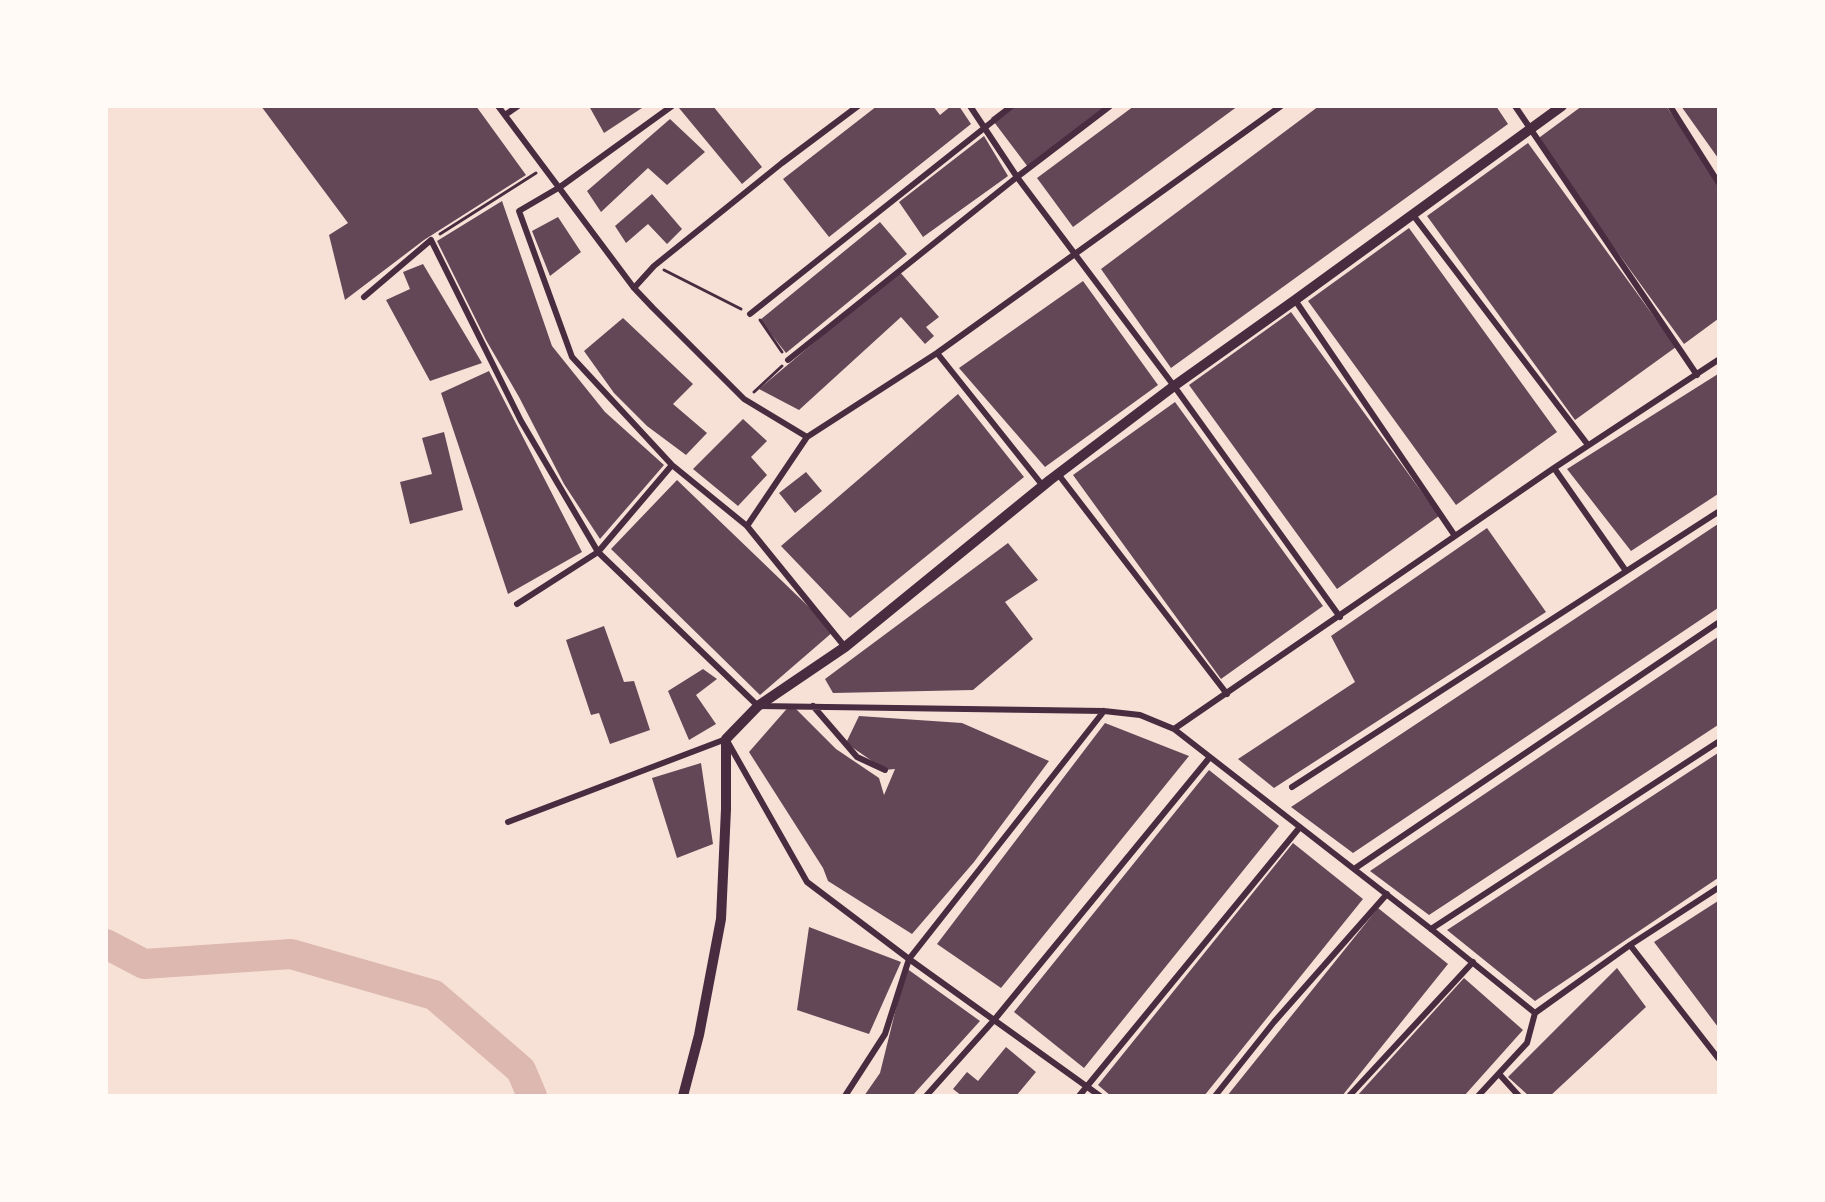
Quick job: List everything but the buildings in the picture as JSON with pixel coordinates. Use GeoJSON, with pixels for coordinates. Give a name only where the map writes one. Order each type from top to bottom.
{"type":"FeatureCollection","features":[{"type":"Feature","properties":{"kind":"street"},"geometry":{"type":"LineString","coordinates":[[498,106],[634,288],[744,399],[807,437]]}},
{"type":"Feature","properties":{"kind":"street"},"geometry":{"type":"LineString","coordinates":[[505,116],[518,106]]}},
{"type":"Feature","properties":{"kind":"street"},"geometry":{"type":"LineString","coordinates":[[672,106],[560,187],[519,211],[572,357],[672,465],[747,526],[845,647]]}},
{"type":"Feature","properties":{"kind":"street"},"geometry":{"type":"LineString","coordinates":[[634,288],[654,266],[782,163],[858,106]]}},
{"type":"Feature","properties":{"kind":"street"},"geometry":{"type":"LineString","coordinates":[[970,106],[1017,177],[1174,386],[1340,617]]}},
{"type":"Feature","properties":{"kind":"street"},"geometry":{"type":"LineString","coordinates":[[750,314],[1012,106]]}},
{"type":"Feature","properties":{"kind":"street"},"geometry":{"type":"LineString","coordinates":[[788,360],[1017,177],[1110,106]]}},
{"type":"Feature","properties":{"kind":"street"},"geometry":{"type":"LineString","coordinates":[[747,526],[807,437],[938,353],[1281,106]]}},
{"type":"Feature","properties":{"kind":"street"},"geometry":{"type":"LineString","coordinates":[[1515,106],[1697,375]]}},
{"type":"Feature","properties":{"kind":"street"},"geometry":{"type":"LineString","coordinates":[[508,822],[726,739],[758,706],[845,647],[1043,486],[1174,386],[1562,106]]}},
{"type":"Feature","properties":{"kind":"street"},"geometry":{"type":"LineString","coordinates":[[1670,106],[1719,182]]}},
{"type":"Feature","properties":{"kind":"street"},"geometry":{"type":"LineString","coordinates":[[1413,215],[1588,446]]}},
{"type":"Feature","properties":{"kind":"street"},"geometry":{"type":"LineString","coordinates":[[364,297],[431,240],[521,421],[598,552],[758,706],[1104,711],[1140,716],[1174,729],[1387,894],[1535,1013]]}},
{"type":"Feature","properties":{"kind":"street"},"geometry":{"type":"LineString","coordinates":[[1295,300],[1455,536]]}},
{"type":"Feature","properties":{"kind":"street"},"geometry":{"type":"LineString","coordinates":[[938,353],[1043,486]]}},
{"type":"Feature","properties":{"kind":"street"},"geometry":{"type":"LineString","coordinates":[[1174,729],[1554,468],[1719,360]]}},
{"type":"Feature","properties":{"kind":"street"},"geometry":{"type":"LineString","coordinates":[[517,604],[598,552],[672,465]]}},
{"type":"Feature","properties":{"kind":"street"},"geometry":{"type":"LineString","coordinates":[[1554,468],[1626,571]]}},
{"type":"Feature","properties":{"kind":"street"},"geometry":{"type":"LineString","coordinates":[[1059,474],[1227,694]]}},
{"type":"Feature","properties":{"kind":"street"},"geometry":{"type":"LineString","coordinates":[[1292,787],[1719,512]]}},
{"type":"Feature","properties":{"kind":"street"},"geometry":{"type":"LineString","coordinates":[[1354,869],[1719,623]]}},
{"type":"Feature","properties":{"kind":"street"},"geometry":{"type":"LineString","coordinates":[[813,706],[857,757],[885,770]]}},
{"type":"Feature","properties":{"kind":"street"},"geometry":{"type":"LineString","coordinates":[[846,1095],[885,1034],[909,959],[1104,711]]}},
{"type":"Feature","properties":{"kind":"street"},"geometry":{"type":"LineString","coordinates":[[726,739],[807,882],[909,959],[1100,1095]]}},
{"type":"Feature","properties":{"kind":"street"},"geometry":{"type":"LineString","coordinates":[[683,1095],[699,1035],[721,919],[726,809],[726,739]]}},
{"type":"Feature","properties":{"kind":"street"},"geometry":{"type":"LineString","coordinates":[[1431,929],[1719,742]]}},
{"type":"Feature","properties":{"kind":"street"},"geometry":{"type":"LineString","coordinates":[[926,1095],[995,1019],[1210,757]]}},
{"type":"Feature","properties":{"kind":"street"},"geometry":{"type":"LineString","coordinates":[[1079,1095],[1300,827]]}},
{"type":"Feature","properties":{"kind":"street"},"geometry":{"type":"LineString","coordinates":[[1478,1095],[1500,1075],[1527,1043],[1535,1013],[1630,945],[1719,888]]}},
{"type":"Feature","properties":{"kind":"street"},"geometry":{"type":"LineString","coordinates":[[1215,1095],[1274,1022],[1387,894]]}},
{"type":"Feature","properties":{"kind":"street"},"geometry":{"type":"LineString","coordinates":[[1630,945],[1719,1058]]}},
{"type":"Feature","properties":{"kind":"street"},"geometry":{"type":"LineString","coordinates":[[1349,1095],[1473,962]]}},
{"type":"Feature","properties":{"kind":"street"},"geometry":{"type":"LineString","coordinates":[[1500,1075],[1519,1095]]}},
{"type":"Feature","properties":{"kind":"path"},"geometry":{"type":"LineString","coordinates":[[431,240],[545,167]]}},
{"type":"Feature","properties":{"kind":"path"},"geometry":{"type":"LineString","coordinates":[[654,266],[760,320],[788,360],[759,389],[744,399]]}},
{"type":"Feature","properties":{"kind":"waterway"},"geometry":{"type":"LineString","coordinates":[[106,944],[144,964],[291,954],[434,995],[521,1070],[532,1096]]}}]}
